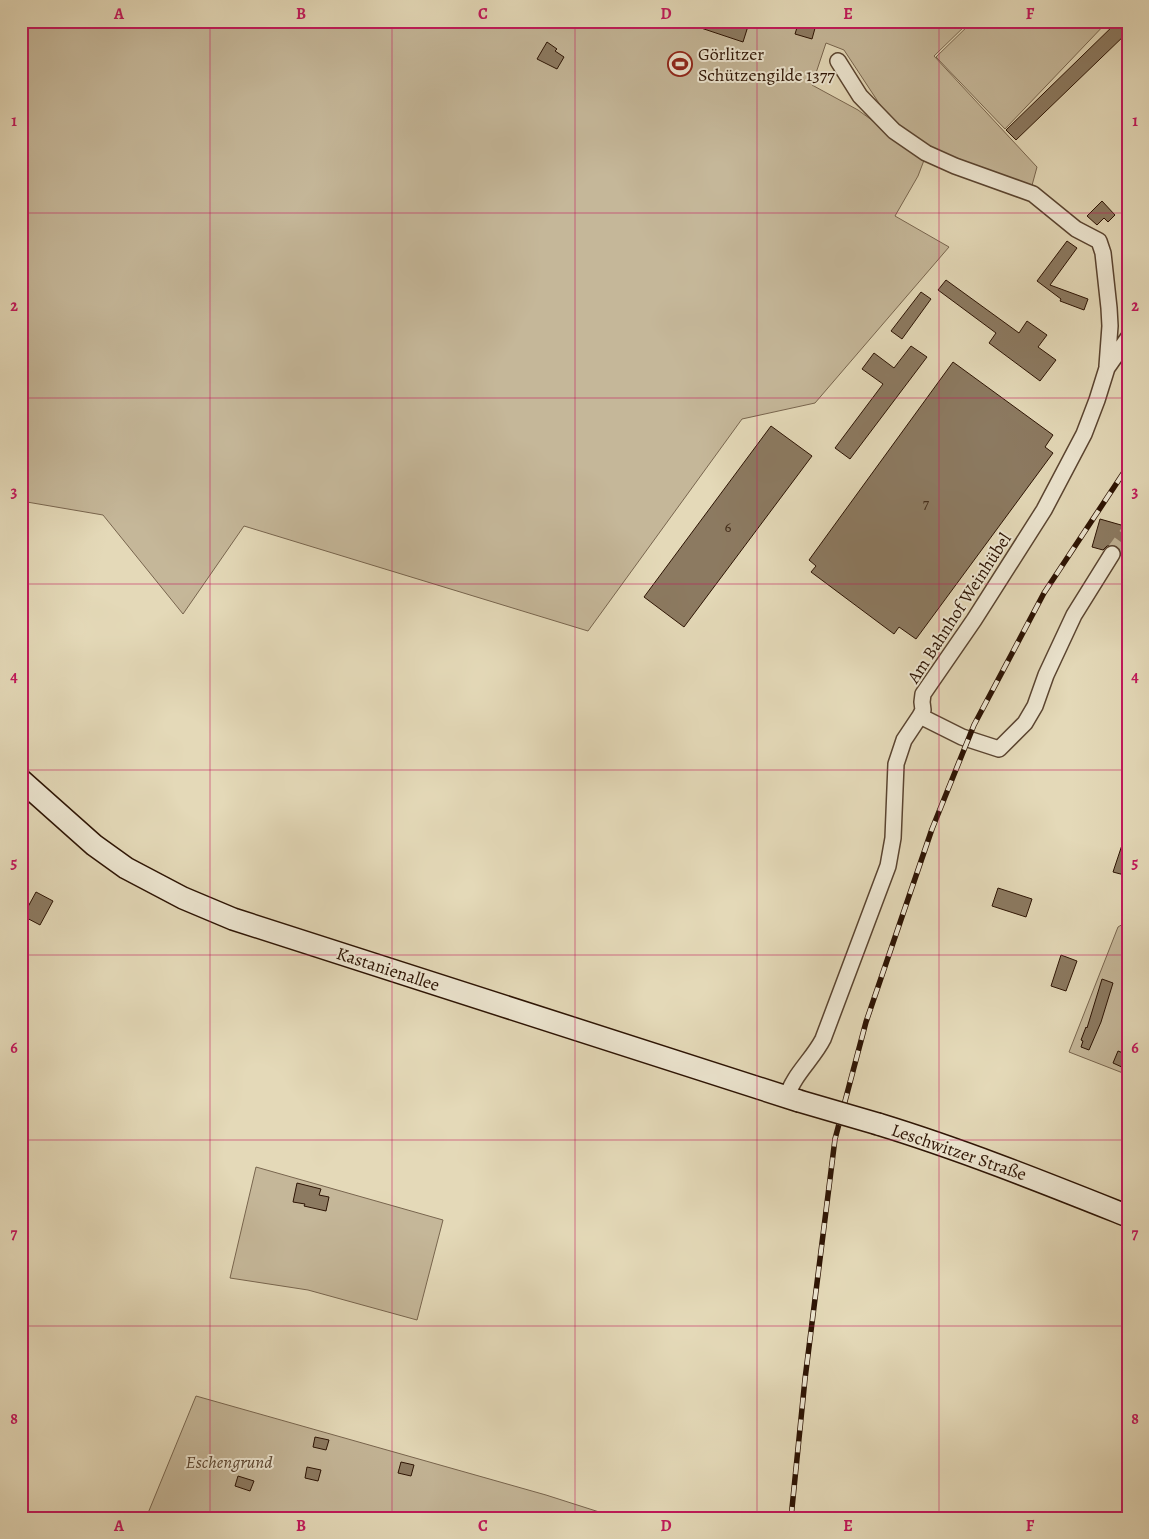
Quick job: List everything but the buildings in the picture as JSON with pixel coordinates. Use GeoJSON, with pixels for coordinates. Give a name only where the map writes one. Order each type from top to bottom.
{"type":"FeatureCollection","features":[{"type":"Feature","properties":{"kind":"street","name":"Am Bahnhof Weinhübel"},"geometry":{"type":"LineString","coordinates":[[793,1099],[793,1082],[816,1052],[823,1039],[888,866],[893,838],[896,764],[904,740],[923,710],[924,694],[1044,510],[1084,434],[1107,368],[1110,317],[1103,253],[1099,241],[1076,229],[1033,194],[955,166],[926,153],[894,131],[860,96],[838,61]]}},
{"type":"Feature","properties":{"kind":"street","name":"Am Bahnhof Weinhübel"},"geometry":{"type":"LineString","coordinates":[[1107,368],[1128,338]]}},
{"type":"Feature","properties":{"kind":"street"},"geometry":{"type":"LineString","coordinates":[[920,716],[962,737],[999,749],[1025,723],[1035,706],[1046,675],[1074,615],[1112,554]]}},
{"type":"Feature","properties":{"kind":"street","name":"Kastanienallee"},"geometry":{"type":"LineString","coordinates":[[21,780],[94,845],[126,868],[199,905],[233,919],[793,1099]]}},
{"type":"Feature","properties":{"kind":"street","name":"Leschwitzer Straße"},"geometry":{"type":"LineString","coordinates":[[793,1099],[924,1138],[1000,1165],[1128,1216]]}},
{"type":"Feature","properties":{"kind":"green space"},"geometry":{"type":"Polygon","coordinates":[[[21,21],[970,21],[934,56],[1037,167],[1031,189],[927,150],[896,129],[844,50],[826,43],[812,85],[858,110],[892,135],[926,155],[918,176],[895,216],[949,247],[815,403],[742,419],[588,631],[244,526],[183,614],[103,515],[21,501],[21,21]]]}},
{"type":"Feature","properties":{"kind":"green space"},"geometry":{"type":"Polygon","coordinates":[[[973,21],[1108,21],[1005,129],[936,57],[973,21]]]}},
{"type":"Feature","properties":{"kind":"green space"},"geometry":{"type":"Polygon","coordinates":[[[1128,921],[1128,1075],[1069,1052],[1118,927],[1128,921]]]}},
{"type":"Feature","properties":{"kind":"green space"},"geometry":{"type":"Polygon","coordinates":[[[256,1167],[443,1220],[417,1320],[308,1290],[230,1278],[256,1167]]]}},
{"type":"Feature","properties":{"kind":"green space","name":"Eschengrund"},"geometry":{"type":"Polygon","coordinates":[[[196,1396],[546,1495],[618,1518],[146,1518],[196,1396]]]}},
{"type":"Feature","properties":{"kind":"tunnel"},"geometry":{"type":"LineString","coordinates":[[1112,554],[1128,532]]}},
{"type":"Feature","properties":{"kind":"railway"},"geometry":{"type":"LineString","coordinates":[[791,1518],[805,1379],[835,1139],[866,1022],[932,829],[974,725],[1044,593],[1128,466]]}},
{"type":"Feature","properties":{"kind":"place","name":"Görlitzer Schützengilde 1377"},"geometry":{"type":"Point","coordinates":[680,64]}}]}
